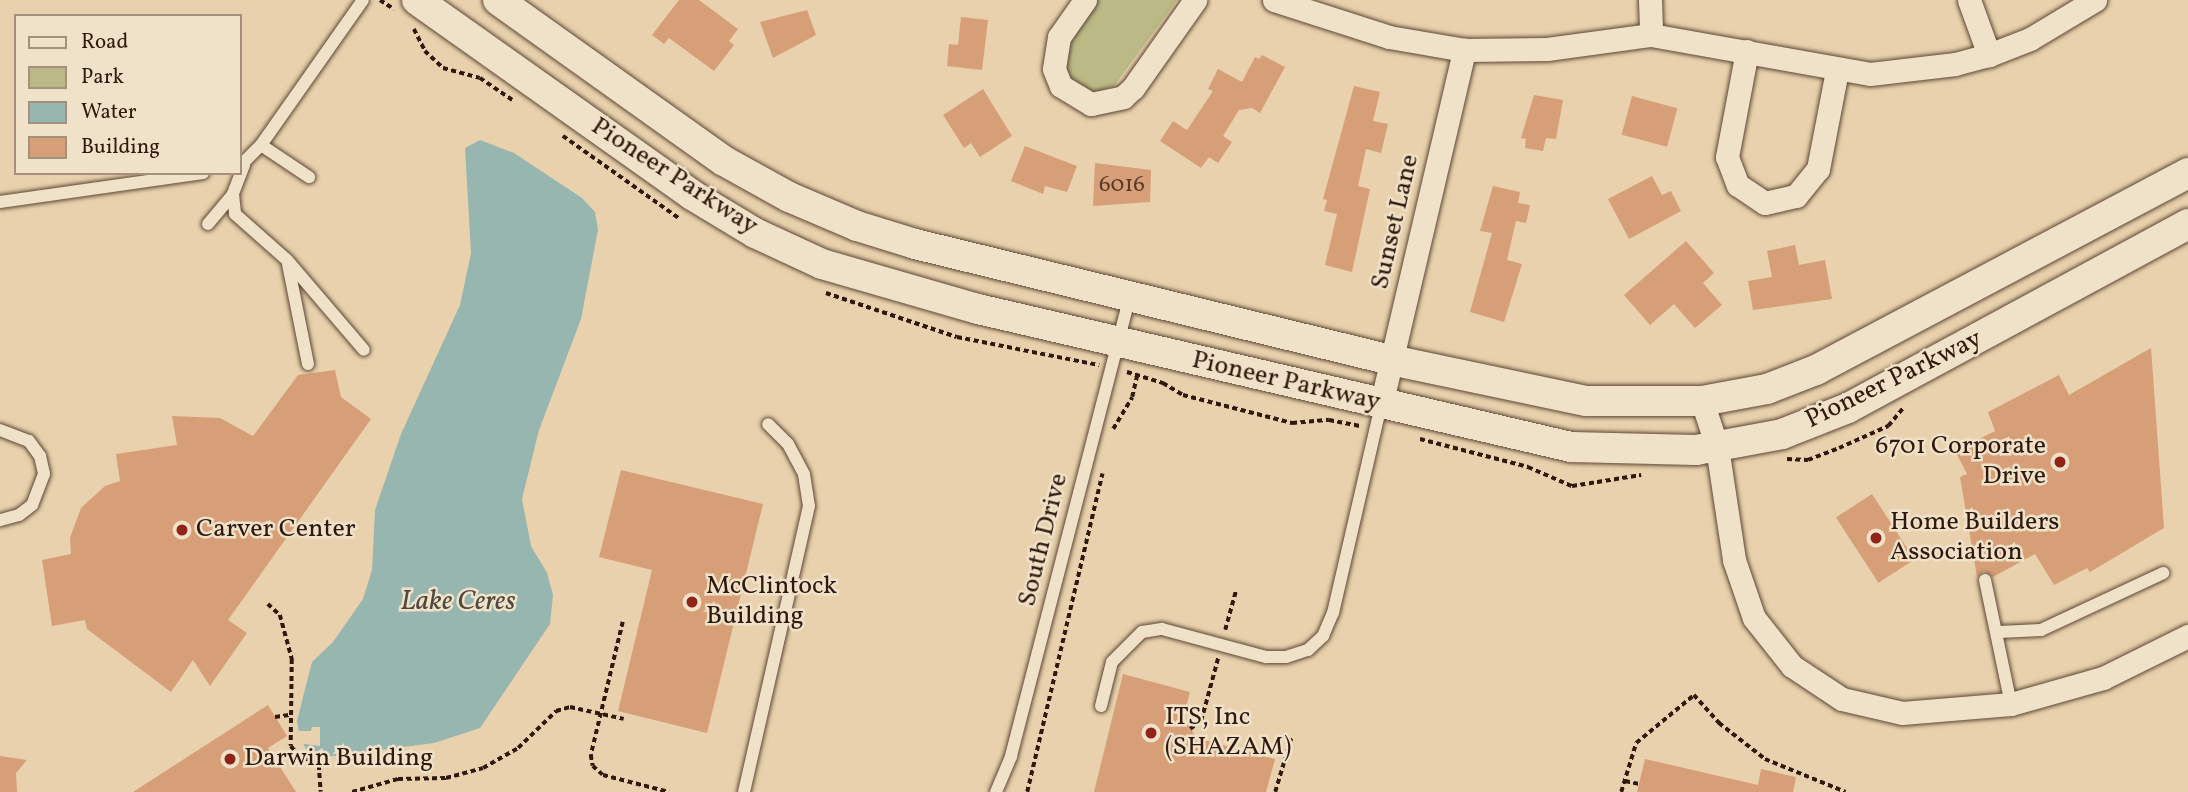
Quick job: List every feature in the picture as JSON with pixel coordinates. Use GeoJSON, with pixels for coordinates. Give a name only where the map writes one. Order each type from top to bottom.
{"type":"FeatureCollection","features":[{"type":"Feature","properties":{"kind":"street","name":"Pioneer Parkway"},"geometry":{"type":"LineString","coordinates":[[417,0],[692,195],[755,233],[885,285],[1381,405],[1571,447],[1652,451],[1717,447],[1782,434],[1848,408],[2188,223]]}},
{"type":"Feature","properties":{"kind":"street","name":"Pioneer Parkway"},"geometry":{"type":"LineString","coordinates":[[498,0],[724,161],[789,197],[915,244],[1391,360],[1586,401],[1702,401],[1767,389],[1816,370],[2188,173]]}},
{"type":"Feature","properties":{"kind":"street"},"geometry":{"type":"LineString","coordinates":[[1085,0],[1059,37],[1054,69],[1061,86],[1075,98],[1105,104],[1133,88],[1195,0]]}},
{"type":"Feature","properties":{"kind":"street"},"geometry":{"type":"LineString","coordinates":[[1275,0],[1389,37],[1464,50],[1547,49],[1651,35],[1837,70],[1910,71],[1989,55],[2030,39],[2095,0]]}},
{"type":"Feature","properties":{"kind":"street"},"geometry":{"type":"LineString","coordinates":[[1650,0],[1651,35]]}},
{"type":"Feature","properties":{"kind":"street"},"geometry":{"type":"LineString","coordinates":[[1969,0],[1989,55]]}},
{"type":"Feature","properties":{"kind":"street","name":"Sunset Lane"},"geometry":{"type":"LineString","coordinates":[[1381,405],[1464,50]]}},
{"type":"Feature","properties":{"kind":"street"},"geometry":{"type":"LineString","coordinates":[[1747,51],[1727,157],[1738,185],[1765,202],[1796,196],[1818,169],[1837,70]]}},
{"type":"Feature","properties":{"kind":"street"},"geometry":{"type":"LineString","coordinates":[[1702,401],[1717,447],[1742,591],[1771,644],[1792,666],[1824,689],[1871,708],[1912,713],[2011,704],[2103,678],[2188,636]]}},
{"type":"Feature","properties":{"kind":"lane"},"geometry":{"type":"LineString","coordinates":[[242,165],[261,145],[363,0]]}},
{"type":"Feature","properties":{"kind":"lane"},"geometry":{"type":"LineString","coordinates":[[261,145],[309,177]]}},
{"type":"Feature","properties":{"kind":"lane"},"geometry":{"type":"LineString","coordinates":[[0,202],[189,175]]}},
{"type":"Feature","properties":{"kind":"lane"},"geometry":{"type":"LineString","coordinates":[[208,224],[233,194],[239,175]]}},
{"type":"Feature","properties":{"kind":"lane"},"geometry":{"type":"LineString","coordinates":[[233,194],[235,214],[287,260],[364,350]]}},
{"type":"Feature","properties":{"kind":"lane"},"geometry":{"type":"LineString","coordinates":[[287,260],[308,364]]}},
{"type":"Feature","properties":{"kind":"lane","name":"South Drive"},"geometry":{"type":"LineString","coordinates":[[996,792],[1011,756],[1130,296]]}},
{"type":"Feature","properties":{"kind":"lane"},"geometry":{"type":"LineString","coordinates":[[1101,706],[1112,662],[1142,632],[1162,629],[1266,657],[1286,657],[1308,650],[1322,636],[1333,612],[1381,405]]}},
{"type":"Feature","properties":{"kind":"lane"},"geometry":{"type":"LineString","coordinates":[[744,792],[809,506],[804,474],[788,444],[768,424]]}},
{"type":"Feature","properties":{"kind":"lane"},"geometry":{"type":"LineString","coordinates":[[0,430],[29,441],[40,456],[44,474],[32,505],[19,515],[0,520]]}},
{"type":"Feature","properties":{"kind":"lane"},"geometry":{"type":"LineString","coordinates":[[1999,632],[2041,630],[2163,573]]}},
{"type":"Feature","properties":{"kind":"lane"},"geometry":{"type":"LineString","coordinates":[[1985,580],[1999,632],[2011,704]]}},
{"type":"Feature","properties":{"kind":"path"},"geometry":{"type":"LineString","coordinates":[[1110,443],[1132,397],[1137,375]]}},
{"type":"Feature","properties":{"kind":"path"},"geometry":{"type":"LineString","coordinates":[[1027,792],[1103,470]]}},
{"type":"Feature","properties":{"kind":"path"},"geometry":{"type":"LineString","coordinates":[[268,604],[280,615],[292,659],[290,735],[298,755],[319,765],[321,792]]}},
{"type":"Feature","properties":{"kind":"path"},"geometry":{"type":"LineString","coordinates":[[623,622],[593,766],[603,775],[669,792]]}},
{"type":"Feature","properties":{"kind":"path"},"geometry":{"type":"LineString","coordinates":[[1621,792],[1636,743],[1694,695],[1719,723],[1765,759],[1846,792]]}},
{"type":"Feature","properties":{"kind":"path"},"geometry":{"type":"LineString","coordinates":[[352,792],[398,779],[466,774],[518,748],[556,711],[570,707],[624,719]]}},
{"type":"Feature","properties":{"kind":"path"},"geometry":{"type":"LineString","coordinates":[[275,717],[289,715]]}},
{"type":"Feature","properties":{"kind":"path"},"geometry":{"type":"LineString","coordinates":[[290,735],[296,735]]}},
{"type":"Feature","properties":{"kind":"path"},"geometry":{"type":"LineString","coordinates":[[1275,792],[1292,735]]}},
{"type":"Feature","properties":{"kind":"path"},"geometry":{"type":"LineString","coordinates":[[1625,781],[1639,784]]}},
{"type":"Feature","properties":{"kind":"green space"},"geometry":{"type":"Polygon","coordinates":[[[1095,0],[1177,0],[1114,86],[1092,93],[1070,84],[1061,55],[1095,0]]]}},
{"type":"Feature","properties":{"kind":"water","name":"Lake Ceres"},"geometry":{"type":"Polygon","coordinates":[[[480,140],[514,153],[582,198],[595,212],[598,230],[581,319],[539,430],[522,499],[531,546],[547,573],[553,595],[550,624],[480,728],[434,743],[326,757],[307,750],[300,739],[297,721],[312,662],[333,642],[363,599],[372,570],[375,510],[401,434],[460,305],[471,253],[465,148],[480,140]]]}},
{"type":"Feature","properties":{"kind":"pier"},"geometry":{"type":"Polygon","coordinates":[[[312,727],[320,727],[320,746],[298,743],[296,731],[311,731],[312,727]]]}},
{"type":"Feature","properties":{"kind":"building"},"geometry":{"type":"Polygon","coordinates":[[[679,0],[699,0],[738,29],[729,41],[734,45],[714,71],[669,38],[664,44],[652,35],[679,0]]]}},
{"type":"Feature","properties":{"kind":"building"},"geometry":{"type":"Polygon","coordinates":[[[807,10],[816,35],[773,58],[760,22],[807,10]]]}},
{"type":"Feature","properties":{"kind":"building"},"geometry":{"type":"Polygon","coordinates":[[[961,17],[988,20],[982,70],[947,66],[949,44],[958,45],[961,17]]]}},
{"type":"Feature","properties":{"kind":"building"},"geometry":{"type":"Polygon","coordinates":[[[1262,55],[1285,67],[1260,113],[1252,108],[1239,110],[1223,136],[1232,142],[1218,163],[1209,157],[1201,168],[1160,141],[1173,121],[1187,130],[1213,91],[1208,89],[1218,69],[1242,82],[1255,57],[1259,59],[1262,55]]]}},
{"type":"Feature","properties":{"kind":"building"},"geometry":{"type":"Polygon","coordinates":[[[1354,86],[1380,92],[1373,121],[1388,124],[1381,153],[1366,149],[1358,186],[1370,189],[1352,272],[1325,265],[1337,214],[1324,211],[1327,200],[1323,199],[1354,86]]]}},
{"type":"Feature","properties":{"kind":"building"},"geometry":{"type":"Polygon","coordinates":[[[983,89],[1012,136],[980,157],[971,143],[964,148],[943,115],[983,89]]]}},
{"type":"Feature","properties":{"kind":"building"},"geometry":{"type":"Polygon","coordinates":[[[1534,95],[1563,100],[1556,139],[1546,138],[1543,151],[1525,148],[1526,139],[1521,138],[1534,95]]]}},
{"type":"Feature","properties":{"kind":"building"},"geometry":{"type":"Polygon","coordinates":[[[1632,96],[1677,108],[1667,147],[1622,135],[1632,96]]]}},
{"type":"Feature","properties":{"kind":"building"},"geometry":{"type":"Polygon","coordinates":[[[1025,146],[1077,166],[1067,192],[1045,186],[1043,194],[1011,181],[1025,146]]]}},
{"type":"Feature","properties":{"kind":"building"},"geometry":{"type":"Polygon","coordinates":[[[1095,163],[1151,170],[1150,202],[1093,206],[1095,163]]]}},
{"type":"Feature","properties":{"kind":"building"},"geometry":{"type":"Polygon","coordinates":[[[1652,176],[1662,195],[1671,191],[1681,211],[1629,239],[1608,199],[1652,176]]]}},
{"type":"Feature","properties":{"kind":"building"},"geometry":{"type":"Polygon","coordinates":[[[1493,186],[1520,192],[1518,203],[1530,205],[1526,223],[1516,221],[1507,260],[1522,264],[1504,322],[1470,312],[1492,233],[1480,231],[1493,186]]]}},
{"type":"Feature","properties":{"kind":"building"},"geometry":{"type":"Polygon","coordinates":[[[1686,241],[1714,273],[1703,283],[1722,305],[1695,328],[1674,304],[1650,325],[1624,295],[1686,241]]]}},
{"type":"Feature","properties":{"kind":"building"},"geometry":{"type":"Polygon","coordinates":[[[1795,245],[1799,265],[1825,260],[1832,299],[1753,310],[1748,281],[1772,277],[1767,251],[1795,245]]]}},
{"type":"Feature","properties":{"kind":"building","name":"6701 Corporate Drive"},"geometry":{"type":"Polygon","coordinates":[[[2151,348],[2164,528],[2090,572],[2087,568],[2054,585],[2035,554],[1993,577],[1984,571],[1977,577],[1960,477],[1967,474],[1955,451],[1995,431],[1988,412],[2059,375],[2069,395],[2151,348]]]}},
{"type":"Feature","properties":{"kind":"building","name":"Carver Center"},"geometry":{"type":"Polygon","coordinates":[[[335,370],[341,397],[371,419],[228,620],[247,633],[210,686],[193,660],[171,692],[87,629],[85,620],[52,626],[42,560],[71,554],[70,538],[81,508],[105,486],[120,481],[116,454],[177,445],[172,416],[220,418],[253,436],[298,375],[335,370]]]}},
{"type":"Feature","properties":{"kind":"building","name":"McClintock Building"},"geometry":{"type":"Polygon","coordinates":[[[621,470],[763,504],[707,733],[618,711],[652,570],[599,557],[621,470]]]}},
{"type":"Feature","properties":{"kind":"building","name":"Home Builders Association"},"geometry":{"type":"Polygon","coordinates":[[[1872,494],[1914,559],[1878,583],[1836,517],[1872,494]]]}},
{"type":"Feature","properties":{"kind":"building","name":"ITS, Inc (SHAZAM)"},"geometry":{"type":"Polygon","coordinates":[[[1123,674],[1190,692],[1183,718],[1197,738],[1275,759],[1266,792],[1094,792],[1123,674]]]}},
{"type":"Feature","properties":{"kind":"building","name":"Darwin Building"},"geometry":{"type":"Polygon","coordinates":[[[268,705],[287,736],[268,748],[296,792],[133,792],[268,705]]]}},
{"type":"Feature","properties":{"kind":"building"},"geometry":{"type":"Polygon","coordinates":[[[0,756],[27,760],[16,773],[17,792],[0,792],[0,756]]]}},
{"type":"Feature","properties":{"kind":"building"},"geometry":{"type":"Polygon","coordinates":[[[1645,759],[1758,785],[1761,769],[1796,777],[1793,792],[1637,792],[1645,759]]]}},
{"type":"Feature","properties":{"kind":"place","name":"6701 Corporate Drive"},"geometry":{"type":"Point","coordinates":[2060,462]}},
{"type":"Feature","properties":{"kind":"place","name":"Carver Center"},"geometry":{"type":"Point","coordinates":[182,530]}},
{"type":"Feature","properties":{"kind":"place","name":"Home Builders Association"},"geometry":{"type":"Point","coordinates":[1876,538]}},
{"type":"Feature","properties":{"kind":"place","name":"McClintock Building"},"geometry":{"type":"Point","coordinates":[692,602]}},
{"type":"Feature","properties":{"kind":"place","name":"ITS, Inc (SHAZAM)"},"geometry":{"type":"Point","coordinates":[1151,733]}},
{"type":"Feature","properties":{"kind":"place","name":"Darwin Building"},"geometry":{"type":"Point","coordinates":[230,759]}}]}
